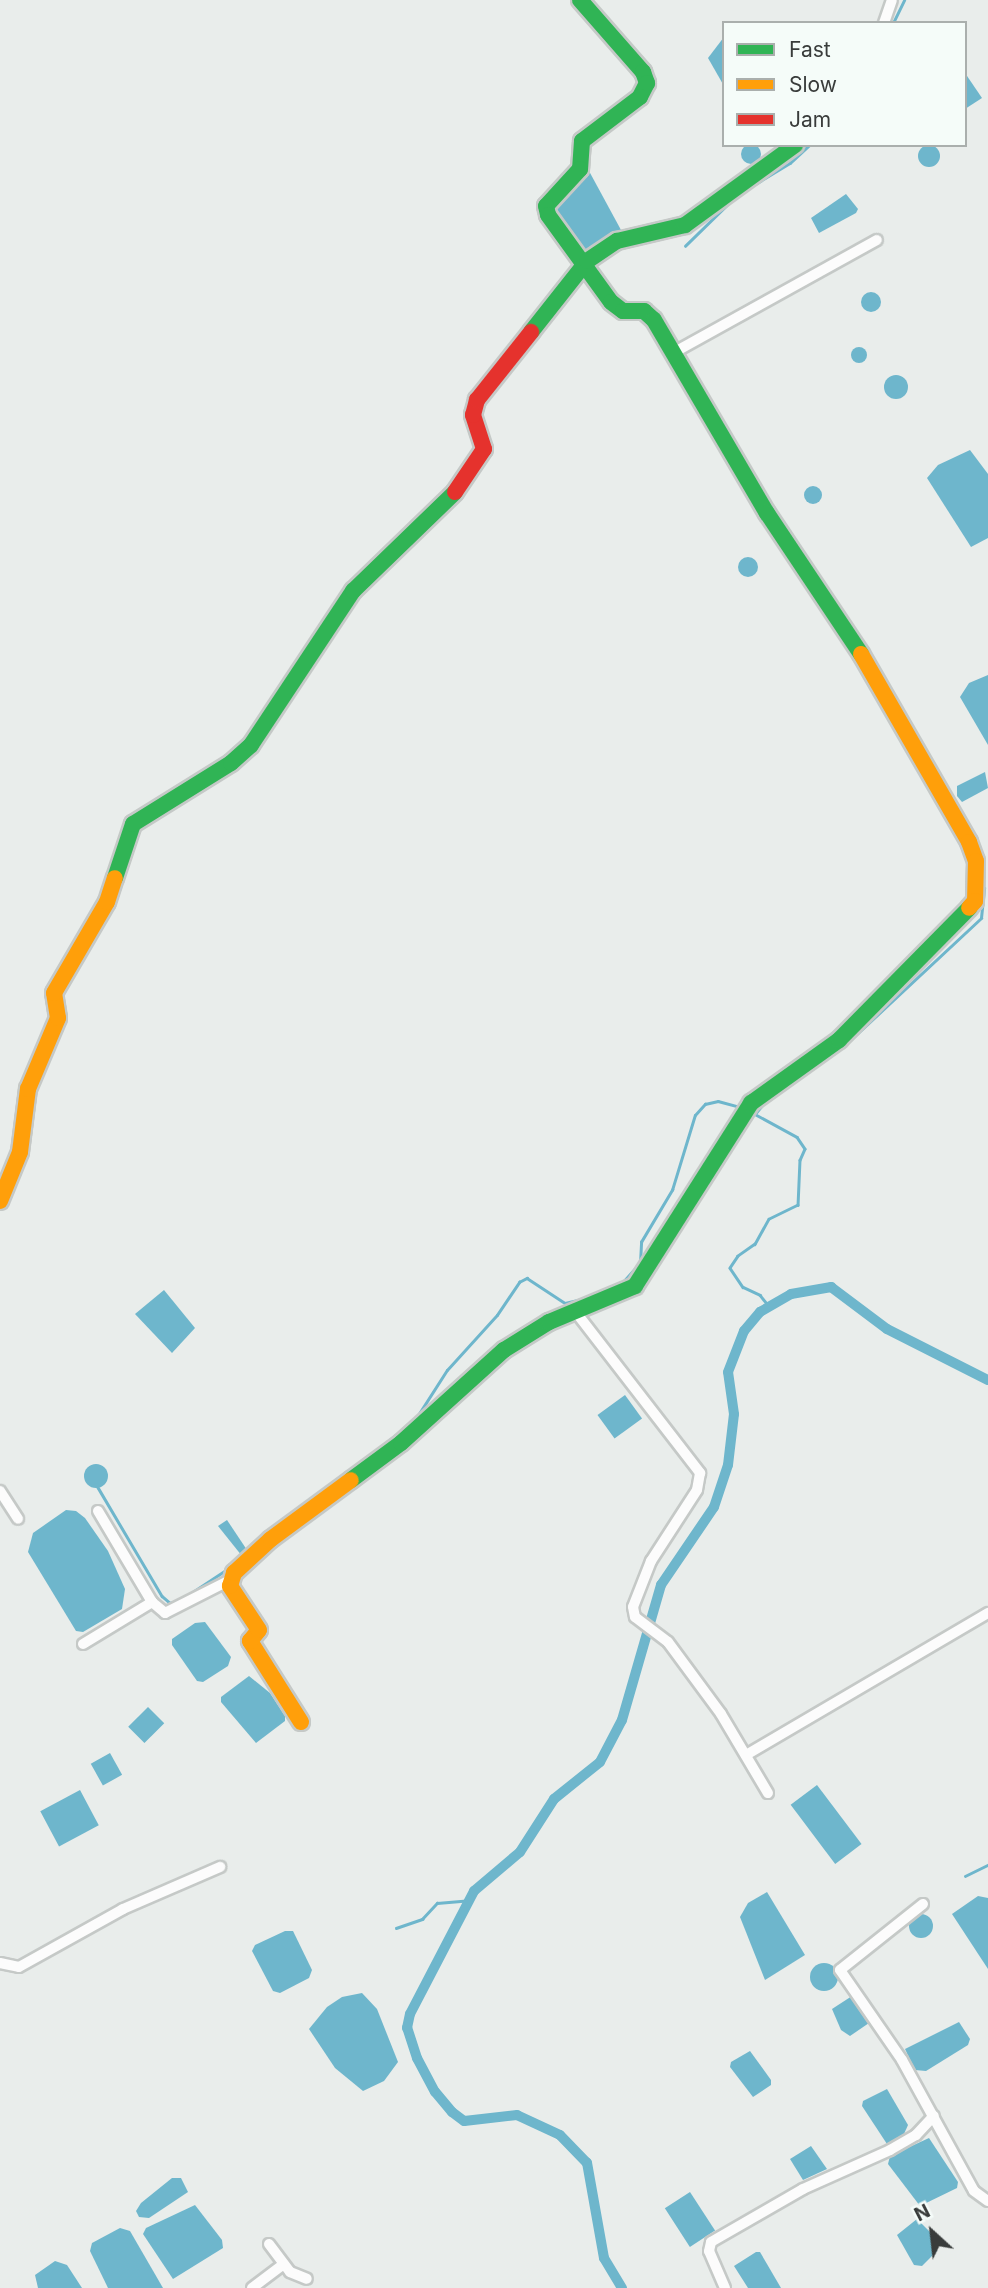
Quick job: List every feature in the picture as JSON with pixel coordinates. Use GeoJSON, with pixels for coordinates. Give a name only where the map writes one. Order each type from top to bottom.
{"type":"FeatureCollection","features":[{"type":"Feature","properties":{"kind":"street"},"geometry":{"type":"LineString","coordinates":[[98,1511],[152,1602],[171,1613],[228,1581],[271,1539],[401,1443],[483,1366],[549,1322],[627,1291],[641,1279],[681,1208],[747,1110],[783,1076],[831,1047],[971,910],[976,861],[969,842],[847,629],[767,513],[649,314],[617,307],[553,225],[546,206],[577,175],[582,141],[643,94],[647,83],[643,72],[580,0]]}},
{"type":"Feature","properties":{"kind":"street"},"geometry":{"type":"LineString","coordinates":[[885,21],[892,0]]}},
{"type":"Feature","properties":{"kind":"street"},"geometry":{"type":"LineString","coordinates":[[0,1201],[20,1152],[28,1089],[58,1018],[54,993],[107,902],[133,824],[149,810],[231,763],[251,745],[353,591],[458,489],[484,449],[472,415],[477,400],[584,265],[617,241],[685,225],[792,147]]}},
{"type":"Feature","properties":{"kind":"street"},"geometry":{"type":"LineString","coordinates":[[673,353],[877,240]]}},
{"type":"Feature","properties":{"kind":"street"},"geometry":{"type":"LineString","coordinates":[[576,1311],[700,1473],[697,1490],[651,1561],[633,1607],[638,1621],[657,1632],[721,1713],[768,1793]]}},
{"type":"Feature","properties":{"kind":"street"},"geometry":{"type":"LineString","coordinates":[[0,1491],[18,1519]]}},
{"type":"Feature","properties":{"kind":"street"},"geometry":{"type":"LineString","coordinates":[[228,1581],[259,1630],[250,1641],[300,1721]]}},
{"type":"Feature","properties":{"kind":"street"},"geometry":{"type":"LineString","coordinates":[[83,1644],[152,1602]]}},
{"type":"Feature","properties":{"kind":"street"},"geometry":{"type":"LineString","coordinates":[[746,1755],[988,1613]]}},
{"type":"Feature","properties":{"kind":"street"},"geometry":{"type":"LineString","coordinates":[[0,1963],[19,1967],[123,1909],[220,1867]]}},
{"type":"Feature","properties":{"kind":"street"},"geometry":{"type":"LineString","coordinates":[[923,1904],[840,1970],[875,2016],[934,2116],[974,2191],[988,2202]]}},
{"type":"Feature","properties":{"kind":"street"},"geometry":{"type":"LineString","coordinates":[[725,2288],[709,2251],[711,2242],[803,2189],[890,2150],[916,2135],[934,2116]]}},
{"type":"Feature","properties":{"kind":"street"},"geometry":{"type":"LineString","coordinates":[[269,2244],[283,2265],[296,2277],[307,2279]]}},
{"type":"Feature","properties":{"kind":"street"},"geometry":{"type":"LineString","coordinates":[[252,2288],[283,2265]]}},
{"type":"Feature","properties":{"kind":"water"},"geometry":{"type":"Polygon","coordinates":[[[722,40],[722,82],[708,58],[722,40]]]}},
{"type":"Feature","properties":{"kind":"water"},"geometry":{"type":"Polygon","coordinates":[[[967,76],[982,98],[967,108],[967,76]]]}},
{"type":"Feature","properties":{"kind":"water"},"geometry":{"type":"Polygon","coordinates":[[[744,147],[758,147],[760,158],[755,163],[747,163],[742,158],[744,147]]]}},
{"type":"Feature","properties":{"kind":"water"},"geometry":{"type":"Polygon","coordinates":[[[935,147],[939,152],[937,164],[929,167],[921,164],[918,156],[921,148],[935,147]]]}},
{"type":"Feature","properties":{"kind":"water"},"geometry":{"type":"Polygon","coordinates":[[[589,171],[621,230],[621,235],[588,254],[554,215],[554,206],[589,171]]]}},
{"type":"Feature","properties":{"kind":"water"},"geometry":{"type":"Polygon","coordinates":[[[846,194],[858,209],[856,213],[819,233],[811,218],[846,194]]]}},
{"type":"Feature","properties":{"kind":"water"},"geometry":{"type":"Polygon","coordinates":[[[871,292],[878,295],[881,302],[878,309],[871,312],[864,309],[861,302],[864,295],[871,292]]]}},
{"type":"Feature","properties":{"kind":"water"},"geometry":{"type":"Polygon","coordinates":[[[859,347],[865,349],[865,361],[859,363],[853,361],[851,355],[853,349],[859,347]]]}},
{"type":"Feature","properties":{"kind":"water"},"geometry":{"type":"Polygon","coordinates":[[[896,375],[905,378],[908,387],[905,396],[896,399],[887,396],[884,387],[887,378],[896,375]]]}},
{"type":"Feature","properties":{"kind":"water"},"geometry":{"type":"Polygon","coordinates":[[[970,450],[988,474],[988,538],[971,547],[927,478],[938,465],[970,450]]]}},
{"type":"Feature","properties":{"kind":"water"},"geometry":{"type":"Polygon","coordinates":[[[813,486],[819,489],[822,495],[819,501],[813,504],[807,501],[804,495],[807,489],[813,486]]]}},
{"type":"Feature","properties":{"kind":"water"},"geometry":{"type":"Polygon","coordinates":[[[748,557],[755,560],[758,567],[755,574],[748,577],[741,574],[738,567],[741,560],[748,557]]]}},
{"type":"Feature","properties":{"kind":"water"},"geometry":{"type":"Polygon","coordinates":[[[988,675],[988,745],[960,697],[969,683],[988,675]]]}},
{"type":"Feature","properties":{"kind":"water"},"geometry":{"type":"Polygon","coordinates":[[[985,772],[988,788],[962,802],[957,796],[957,786],[985,772]]]}},
{"type":"Feature","properties":{"kind":"water"},"geometry":{"type":"Polygon","coordinates":[[[164,1290],[195,1328],[172,1353],[135,1314],[164,1290]]]}},
{"type":"Feature","properties":{"kind":"water"},"geometry":{"type":"Polygon","coordinates":[[[625,1395],[642,1418],[615,1438],[597,1415],[625,1395]]]}},
{"type":"Feature","properties":{"kind":"water"},"geometry":{"type":"Polygon","coordinates":[[[96,1464],[107,1471],[108,1476],[101,1487],[96,1488],[85,1481],[84,1476],[91,1465],[96,1464]]]}},
{"type":"Feature","properties":{"kind":"water"},"geometry":{"type":"Polygon","coordinates":[[[66,1510],[76,1511],[85,1518],[108,1551],[125,1589],[122,1609],[83,1632],[76,1631],[28,1552],[33,1533],[66,1510]]]}},
{"type":"Feature","properties":{"kind":"water"},"geometry":{"type":"Polygon","coordinates":[[[227,1520],[247,1550],[242,1556],[218,1526],[227,1520]]]}},
{"type":"Feature","properties":{"kind":"water"},"geometry":{"type":"Polygon","coordinates":[[[205,1622],[231,1657],[228,1666],[203,1682],[197,1681],[172,1645],[172,1639],[195,1623],[205,1622]]]}},
{"type":"Feature","properties":{"kind":"water"},"geometry":{"type":"Polygon","coordinates":[[[249,1676],[270,1693],[285,1716],[285,1721],[256,1743],[221,1702],[221,1697],[249,1676]]]}},
{"type":"Feature","properties":{"kind":"water"},"geometry":{"type":"Polygon","coordinates":[[[148,1707],[164,1723],[144,1743],[128,1727],[148,1707]]]}},
{"type":"Feature","properties":{"kind":"water"},"geometry":{"type":"Polygon","coordinates":[[[110,1753],[122,1775],[103,1786],[91,1764],[110,1753]]]}},
{"type":"Feature","properties":{"kind":"water"},"geometry":{"type":"Polygon","coordinates":[[[817,1785],[862,1844],[835,1864],[791,1805],[817,1785]]]}},
{"type":"Feature","properties":{"kind":"water"},"geometry":{"type":"Polygon","coordinates":[[[80,1790],[99,1825],[59,1846],[40,1811],[80,1790]]]}},
{"type":"Feature","properties":{"kind":"water"},"geometry":{"type":"Polygon","coordinates":[[[767,1892],[805,1955],[765,1980],[740,1917],[748,1903],[767,1892]]]}},
{"type":"Feature","properties":{"kind":"water"},"geometry":{"type":"Polygon","coordinates":[[[978,1896],[988,1898],[988,1969],[952,1914],[978,1896]]]}},
{"type":"Feature","properties":{"kind":"water"},"geometry":{"type":"Polygon","coordinates":[[[921,1914],[930,1917],[933,1926],[930,1935],[921,1938],[912,1935],[909,1926],[912,1917],[921,1914]]]}},
{"type":"Feature","properties":{"kind":"water"},"geometry":{"type":"Polygon","coordinates":[[[285,1931],[293,1931],[312,1970],[309,1978],[280,1993],[273,1991],[252,1951],[255,1945],[285,1931]]]}},
{"type":"Feature","properties":{"kind":"water"},"geometry":{"type":"Polygon","coordinates":[[[824,1963],[834,1967],[838,1977],[834,1987],[824,1991],[814,1987],[810,1977],[814,1967],[824,1963]]]}},
{"type":"Feature","properties":{"kind":"water"},"geometry":{"type":"Polygon","coordinates":[[[362,1993],[377,2009],[398,2062],[384,2081],[363,2091],[335,2068],[309,2029],[327,2007],[342,1997],[362,1993]]]}},
{"type":"Feature","properties":{"kind":"water"},"geometry":{"type":"Polygon","coordinates":[[[852,1996],[869,2023],[850,2036],[841,2030],[832,2009],[852,1996]]]}},
{"type":"Feature","properties":{"kind":"water"},"geometry":{"type":"Polygon","coordinates":[[[959,2022],[970,2039],[968,2045],[926,2071],[915,2070],[905,2049],[959,2022]]]}},
{"type":"Feature","properties":{"kind":"water"},"geometry":{"type":"Polygon","coordinates":[[[750,2051],[771,2080],[771,2085],[753,2097],[730,2067],[731,2062],[750,2051]]]}},
{"type":"Feature","properties":{"kind":"water"},"geometry":{"type":"Polygon","coordinates":[[[887,2089],[908,2125],[904,2134],[887,2144],[862,2106],[863,2101],[887,2089]]]}},
{"type":"Feature","properties":{"kind":"water"},"geometry":{"type":"Polygon","coordinates":[[[929,2138],[958,2182],[957,2188],[920,2206],[888,2164],[890,2156],[929,2138]]]}},
{"type":"Feature","properties":{"kind":"water"},"geometry":{"type":"Polygon","coordinates":[[[811,2146],[827,2169],[803,2180],[790,2159],[811,2146]]]}},
{"type":"Feature","properties":{"kind":"water"},"geometry":{"type":"Polygon","coordinates":[[[172,2178],[181,2178],[188,2192],[149,2218],[139,2217],[136,2211],[141,2203],[172,2178]]]}},
{"type":"Feature","properties":{"kind":"water"},"geometry":{"type":"Polygon","coordinates":[[[690,2192],[715,2231],[690,2247],[665,2208],[690,2192]]]}},
{"type":"Feature","properties":{"kind":"water"},"geometry":{"type":"Polygon","coordinates":[[[195,2205],[222,2240],[223,2248],[173,2279],[143,2234],[146,2228],[195,2205]]]}},
{"type":"Feature","properties":{"kind":"water"},"geometry":{"type":"Polygon","coordinates":[[[917,2219],[930,2232],[937,2251],[922,2266],[914,2265],[897,2235],[917,2219]]]}},
{"type":"Feature","properties":{"kind":"water"},"geometry":{"type":"Polygon","coordinates":[[[120,2228],[130,2231],[163,2288],[108,2288],[90,2251],[92,2243],[120,2228]]]}},
{"type":"Feature","properties":{"kind":"water"},"geometry":{"type":"Polygon","coordinates":[[[760,2252],[781,2288],[748,2288],[734,2266],[760,2252]]]}},
{"type":"Feature","properties":{"kind":"water"},"geometry":{"type":"Polygon","coordinates":[[[55,2261],[67,2265],[82,2288],[38,2288],[35,2275],[55,2261]]]}},
{"type":"Feature","properties":{"kind":"waterway"},"geometry":{"type":"LineString","coordinates":[[894,21],[904,0]]}},
{"type":"Feature","properties":{"kind":"waterway"},"geometry":{"type":"LineString","coordinates":[[747,189],[790,163],[807,147]]}},
{"type":"Feature","properties":{"kind":"waterway"},"geometry":{"type":"LineString","coordinates":[[685,246],[733,199]]}},
{"type":"Feature","properties":{"kind":"waterway"},"geometry":{"type":"LineString","coordinates":[[845,1045],[981,918],[984,888]]}},
{"type":"Feature","properties":{"kind":"waterway"},"geometry":{"type":"LineString","coordinates":[[788,1086],[820,1063]]}},
{"type":"Feature","properties":{"kind":"waterway"},"geometry":{"type":"LineString","coordinates":[[621,1284],[640,1263],[641,1242],[672,1190],[695,1115],[705,1104],[718,1101],[741,1107]]}},
{"type":"Feature","properties":{"kind":"waterway"},"geometry":{"type":"LineString","coordinates":[[755,1114],[763,1104]]}},
{"type":"Feature","properties":{"kind":"waterway"},"geometry":{"type":"LineString","coordinates":[[753,1113],[797,1137],[805,1149],[800,1160],[798,1205],[769,1219],[755,1244],[738,1256],[730,1268],[743,1287],[760,1295],[768,1305]]}},
{"type":"Feature","properties":{"kind":"waterway"},"geometry":{"type":"LineString","coordinates":[[320,1494],[415,1420],[447,1370],[497,1315],[519,1282],[527,1278],[565,1303],[583,1299]]}},
{"type":"Feature","properties":{"kind":"waterway"},"geometry":{"type":"LineString","coordinates":[[622,2288],[604,2258],[587,2163],[560,2135],[517,2115],[464,2121],[452,2112],[435,2092],[417,2058],[407,2028],[410,2014],[474,1891],[520,1852],[554,1799],[600,1762],[622,1720],[661,1585],[714,1507],[728,1465],[734,1414],[728,1372],[744,1331],[760,1312],[791,1294],[831,1287],[887,1329],[988,1380]]}},
{"type":"Feature","properties":{"kind":"waterway"},"geometry":{"type":"LineString","coordinates":[[96,1484],[162,1596],[170,1603],[179,1600]]}},
{"type":"Feature","properties":{"kind":"waterway"},"geometry":{"type":"LineString","coordinates":[[245,1550],[301,1508]]}},
{"type":"Feature","properties":{"kind":"waterway"},"geometry":{"type":"LineString","coordinates":[[185,1597],[229,1568]]}},
{"type":"Feature","properties":{"kind":"waterway"},"geometry":{"type":"LineString","coordinates":[[965,1876],[988,1865]]}},
{"type":"Feature","properties":{"kind":"waterway"},"geometry":{"type":"LineString","coordinates":[[396,1928],[422,1919],[437,1903],[469,1900]]}},
{"type":"Feature","properties":{"kind":"traffic: fast"},"geometry":{"type":"LineString","coordinates":[[580,0],[643,72],[647,83],[640,97],[582,141],[580,169],[546,206],[548,215],[611,302],[623,311],[644,311],[654,320],[767,513],[861,654]]}},
{"type":"Feature","properties":{"kind":"traffic: fast"},"geometry":{"type":"LineString","coordinates":[[531,332],[587,261],[617,241],[685,225],[792,147]]}},
{"type":"Feature","properties":{"kind":"traffic: fast"},"geometry":{"type":"LineString","coordinates":[[115,878],[133,824],[231,763],[251,745],[353,591],[455,492]]}},
{"type":"Feature","properties":{"kind":"traffic: fast"},"geometry":{"type":"LineString","coordinates":[[351,1480],[401,1443],[504,1350],[549,1322],[635,1286],[751,1103],[839,1040],[969,908]]}},
{"type":"Feature","properties":{"kind":"traffic: slow"},"geometry":{"type":"LineString","coordinates":[[861,654],[969,842],[976,861],[975,901],[969,908]]}},
{"type":"Feature","properties":{"kind":"traffic: slow"},"geometry":{"type":"LineString","coordinates":[[0,1201],[20,1152],[28,1089],[58,1018],[54,993],[107,902],[115,878]]}},
{"type":"Feature","properties":{"kind":"traffic: slow"},"geometry":{"type":"LineString","coordinates":[[301,1722],[250,1641],[259,1630],[230,1586],[234,1573],[271,1539],[351,1480]]}},
{"type":"Feature","properties":{"kind":"traffic: jam"},"geometry":{"type":"LineString","coordinates":[[455,492],[484,449],[473,415],[477,400],[531,332]]}}]}
